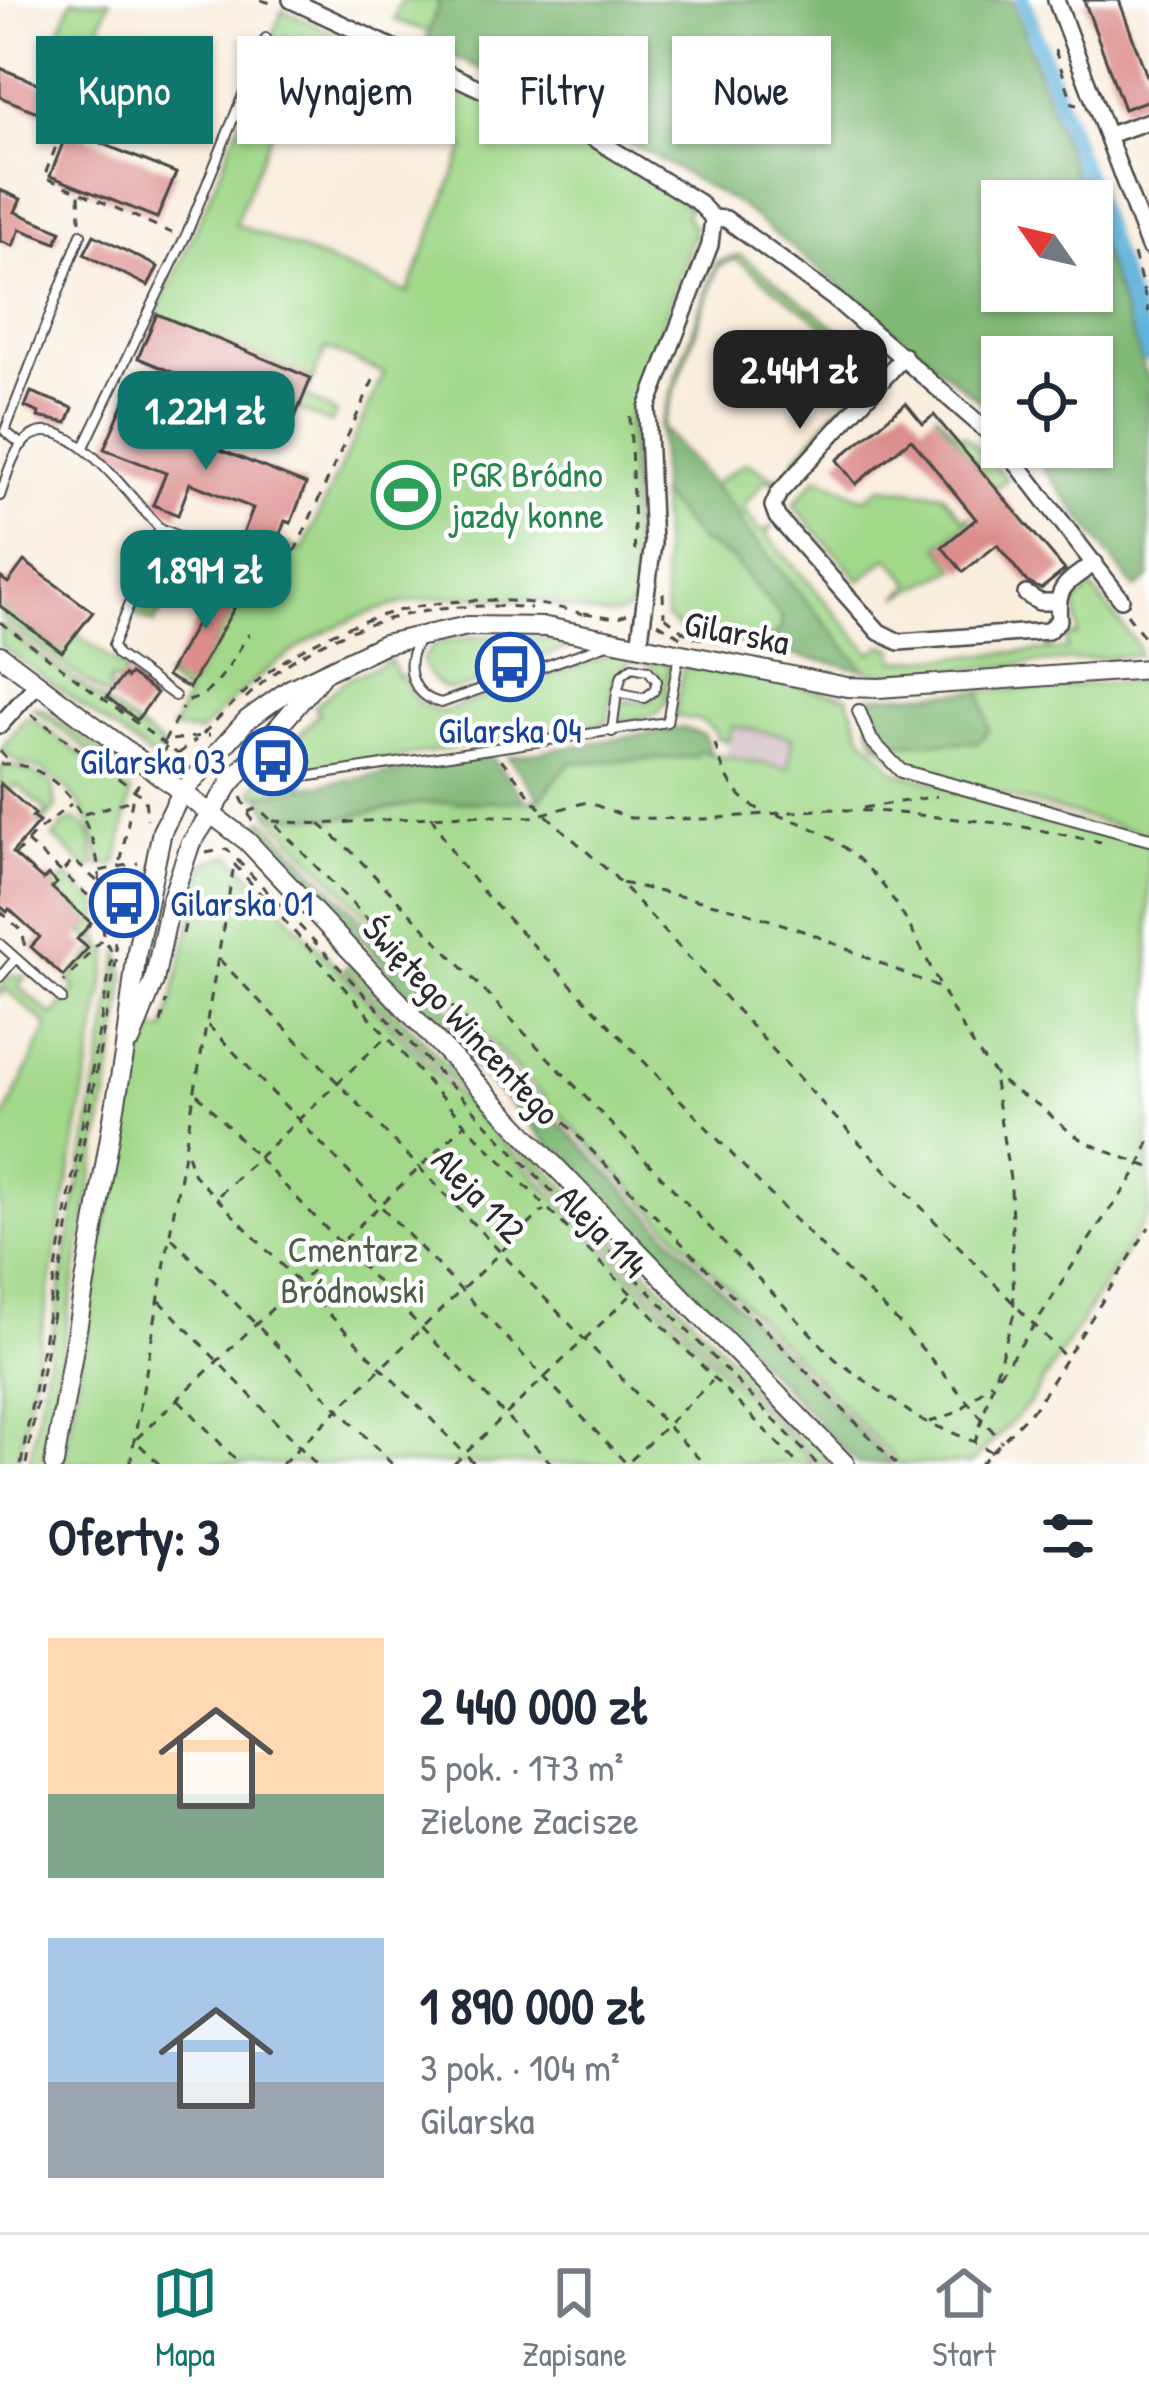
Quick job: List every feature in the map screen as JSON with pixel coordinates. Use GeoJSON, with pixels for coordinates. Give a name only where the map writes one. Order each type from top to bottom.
{"type":"FeatureCollection","features":[{"type":"Feature","properties":{"kind":"street"},"geometry":{"type":"LineString","coordinates":[[1056,0],[1149,247]]}},
{"type":"Feature","properties":{"kind":"street"},"geometry":{"type":"LineString","coordinates":[[286,3],[539,116],[590,127],[705,207],[713,218],[710,245],[647,407],[653,544],[639,646]]}},
{"type":"Feature","properties":{"kind":"street"},"geometry":{"type":"LineString","coordinates":[[1108,135],[1149,121]]}},
{"type":"Feature","properties":{"kind":"street"},"geometry":{"type":"LineString","coordinates":[[713,218],[726,219],[791,265],[904,356],[981,426]]}},
{"type":"Feature","properties":{"kind":"street"},"geometry":{"type":"LineString","coordinates":[[904,356],[773,502],[775,513],[880,634],[892,640],[1048,631],[1059,620],[1057,602],[1063,586],[1095,563]]}},
{"type":"Feature","properties":{"kind":"street"},"geometry":{"type":"LineString","coordinates":[[1020,468],[1119,595]]}},
{"type":"Feature","properties":{"kind":"street"},"geometry":{"type":"LineString","coordinates":[[1026,594],[1039,602],[1057,602]]}},
{"type":"Feature","properties":{"kind":"street","name":"Gilarska"},"geometry":{"type":"LineString","coordinates":[[124,1055],[134,971],[157,852],[181,794],[259,710],[384,644],[500,625],[581,623],[616,641],[862,688],[1148,669]]}},
{"type":"Feature","properties":{"kind":"street","name":"Świętego Wincentego"},"geometry":{"type":"LineString","coordinates":[[0,655],[241,836],[845,1464]]}},
{"type":"Feature","properties":{"kind":"street","name":"Gilarska"},"geometry":{"type":"LineString","coordinates":[[124,1055],[154,981],[181,868],[230,784],[323,675]]}},
{"type":"Feature","properties":{"kind":"street"},"geometry":{"type":"LineString","coordinates":[[0,725],[38,683]]}},
{"type":"Feature","properties":{"kind":"street"},"geometry":{"type":"LineString","coordinates":[[859,711],[871,740],[894,766],[1149,839]]}},
{"type":"Feature","properties":{"kind":"street"},"geometry":{"type":"LineString","coordinates":[[54,1464],[124,1055]]}},
{"type":"Feature","properties":{"kind":"lane"},"geometry":{"type":"LineString","coordinates":[[85,445],[188,232],[237,110]]}},
{"type":"Feature","properties":{"kind":"lane"},"geometry":{"type":"LineString","coordinates":[[22,445],[3,433],[81,234]]}},
{"type":"Feature","properties":{"kind":"lane"},"geometry":{"type":"LineString","coordinates":[[0,496],[22,445],[40,432],[85,445],[160,528],[271,572]]}},
{"type":"Feature","properties":{"kind":"lane"},"geometry":{"type":"LineString","coordinates":[[160,528],[113,645],[117,654],[175,696]]}},
{"type":"Feature","properties":{"kind":"lane"},"geometry":{"type":"LineString","coordinates":[[425,634],[412,652],[410,669],[423,695],[441,704],[616,641]]}},
{"type":"Feature","properties":{"kind":"lane"},"geometry":{"type":"LineString","coordinates":[[311,776],[667,722],[679,654]]}},
{"type":"Feature","properties":{"kind":"lane"},"geometry":{"type":"LineString","coordinates":[[612,732],[617,692],[622,675],[632,667],[648,670],[657,681],[654,691],[644,698],[617,692]]}},
{"type":"Feature","properties":{"kind":"lane"},"geometry":{"type":"LineString","coordinates":[[0,944],[62,999]]}},
{"type":"Feature","properties":{"kind":"lane"},"geometry":{"type":"LineString","coordinates":[[0,976],[16,958]]}},
{"type":"Feature","properties":{"kind":"path"},"geometry":{"type":"LineString","coordinates":[[261,0],[286,3]]}},
{"type":"Feature","properties":{"kind":"path"},"geometry":{"type":"LineString","coordinates":[[57,144],[44,177],[173,233]]}},
{"type":"Feature","properties":{"kind":"path"},"geometry":{"type":"LineString","coordinates":[[79,192],[79,208]]}},
{"type":"Feature","properties":{"kind":"path"},"geometry":{"type":"LineString","coordinates":[[271,572],[293,555],[374,378]]}},
{"type":"Feature","properties":{"kind":"path"},"geometry":{"type":"LineString","coordinates":[[970,438],[1001,470]]}},
{"type":"Feature","properties":{"kind":"path"},"geometry":{"type":"LineString","coordinates":[[662,588],[664,616]]}},
{"type":"Feature","properties":{"kind":"path"},"geometry":{"type":"LineString","coordinates":[[1119,595],[1118,603],[1146,641],[1148,669]]}},
{"type":"Feature","properties":{"kind":"path"},"geometry":{"type":"LineString","coordinates":[[178,754],[276,666],[309,645],[375,616],[408,608],[474,601],[525,603],[581,623],[636,610],[664,616],[689,636],[781,655]]}},
{"type":"Feature","properties":{"kind":"path"},"geometry":{"type":"LineString","coordinates":[[0,622],[165,745]]}},
{"type":"Feature","properties":{"kind":"path"},"geometry":{"type":"LineString","coordinates":[[175,696],[189,701],[204,694],[249,634]]}},
{"type":"Feature","properties":{"kind":"path"},"geometry":{"type":"LineString","coordinates":[[156,760],[184,704],[175,696]]}},
{"type":"Feature","properties":{"kind":"path"},"geometry":{"type":"LineString","coordinates":[[20,703],[148,803],[146,823]]}},
{"type":"Feature","properties":{"kind":"path"},"geometry":{"type":"LineString","coordinates":[[165,745],[172,740],[208,737],[216,728]]}},
{"type":"Feature","properties":{"kind":"path"},"geometry":{"type":"LineString","coordinates":[[715,744],[731,786],[751,805],[797,821],[854,856],[896,899],[942,989],[992,1071],[1087,1143],[1149,1167]]}},
{"type":"Feature","properties":{"kind":"path"},"geometry":{"type":"LineString","coordinates":[[494,750],[544,813],[620,883],[1066,1359]]}},
{"type":"Feature","properties":{"kind":"path"},"geometry":{"type":"LineString","coordinates":[[0,752],[13,764]]}},
{"type":"Feature","properties":{"kind":"path"},"geometry":{"type":"LineString","coordinates":[[0,764],[43,774],[82,814],[93,833],[103,938],[113,953],[23,1464]]}},
{"type":"Feature","properties":{"kind":"path"},"geometry":{"type":"LineString","coordinates":[[23,1464],[117,955],[110,920],[134,790],[141,781]]}},
{"type":"Feature","properties":{"kind":"path"},"geometry":{"type":"LineString","coordinates":[[271,820],[320,824],[431,816],[532,817],[587,802],[630,818],[705,819],[856,809],[963,788]]}},
{"type":"Feature","properties":{"kind":"path"},"geometry":{"type":"LineString","coordinates":[[240,794],[252,824],[241,836]]}},
{"type":"Feature","properties":{"kind":"path"},"geometry":{"type":"LineString","coordinates":[[82,814],[133,799]]}},
{"type":"Feature","properties":{"kind":"path"},"geometry":{"type":"LineString","coordinates":[[15,855],[74,803]]}},
{"type":"Feature","properties":{"kind":"path"},"geometry":{"type":"LineString","coordinates":[[248,812],[258,808],[271,820],[896,1464]]}},
{"type":"Feature","properties":{"kind":"path"},"geometry":{"type":"LineString","coordinates":[[856,809],[1008,824],[1106,843]]}},
{"type":"Feature","properties":{"kind":"path"},"geometry":{"type":"LineString","coordinates":[[431,816],[484,893],[784,1209],[907,1331],[1002,1442]]}},
{"type":"Feature","properties":{"kind":"path"},"geometry":{"type":"LineString","coordinates":[[320,824],[836,1359],[928,1422],[992,1452]]}},
{"type":"Feature","properties":{"kind":"path"},"geometry":{"type":"LineString","coordinates":[[27,842],[100,906]]}},
{"type":"Feature","properties":{"kind":"path"},"geometry":{"type":"LineString","coordinates":[[206,853],[227,849],[817,1464]]}},
{"type":"Feature","properties":{"kind":"path"},"geometry":{"type":"LineString","coordinates":[[63,871],[73,860],[99,883]]}},
{"type":"Feature","properties":{"kind":"path"},"geometry":{"type":"LineString","coordinates":[[99,871],[138,863]]}},
{"type":"Feature","properties":{"kind":"path","name":"Aleja 114"},"geometry":{"type":"LineString","coordinates":[[219,959],[234,864],[465,1124],[793,1462]]}},
{"type":"Feature","properties":{"kind":"path"},"geometry":{"type":"LineString","coordinates":[[620,883],[740,910],[942,989]]}},
{"type":"Feature","properties":{"kind":"path"},"geometry":{"type":"LineString","coordinates":[[183,933],[195,885]]}},
{"type":"Feature","properties":{"kind":"path"},"geometry":{"type":"LineString","coordinates":[[0,911],[23,932],[25,950],[37,962]]}},
{"type":"Feature","properties":{"kind":"path"},"geometry":{"type":"LineString","coordinates":[[62,984],[103,938]]}},
{"type":"Feature","properties":{"kind":"path"},"geometry":{"type":"LineString","coordinates":[[130,1464],[219,959]]}},
{"type":"Feature","properties":{"kind":"path","name":"Aleja 112"},"geometry":{"type":"LineString","coordinates":[[219,959],[704,1464]]}},
{"type":"Feature","properties":{"kind":"path"},"geometry":{"type":"LineString","coordinates":[[160,1023],[170,987]]}},
{"type":"Feature","properties":{"kind":"path"},"geometry":{"type":"LineString","coordinates":[[208,1024],[627,1464],[713,1379]]}},
{"type":"Feature","properties":{"kind":"path"},"geometry":{"type":"LineString","coordinates":[[218,1196],[386,1037]]}},
{"type":"Feature","properties":{"kind":"path"},"geometry":{"type":"LineString","coordinates":[[975,1442],[1012,1328],[1011,1185],[992,1071]]}},
{"type":"Feature","properties":{"kind":"path"},"geometry":{"type":"LineString","coordinates":[[196,1093],[552,1464]]}},
{"type":"Feature","properties":{"kind":"path"},"geometry":{"type":"LineString","coordinates":[[135,1440],[465,1124]]}},
{"type":"Feature","properties":{"kind":"path"},"geometry":{"type":"LineString","coordinates":[[928,1422],[944,1419],[971,1403],[996,1377],[1142,1165],[1149,1141]]}},
{"type":"Feature","properties":{"kind":"path"},"geometry":{"type":"LineString","coordinates":[[186,1152],[194,1175],[475,1464]]}},
{"type":"Feature","properties":{"kind":"path"},"geometry":{"type":"LineString","coordinates":[[282,1464],[546,1208]]}},
{"type":"Feature","properties":{"kind":"path"},"geometry":{"type":"LineString","coordinates":[[980,1464],[1036,1406],[1149,1227]]}},
{"type":"Feature","properties":{"kind":"path"},"geometry":{"type":"LineString","coordinates":[[171,1237],[392,1464]]}},
{"type":"Feature","properties":{"kind":"path"},"geometry":{"type":"LineString","coordinates":[[454,1464],[631,1295]]}},
{"type":"Feature","properties":{"kind":"path"},"geometry":{"type":"LineString","coordinates":[[160,1301],[316,1464]]}},
{"type":"Feature","properties":{"kind":"path"},"geometry":{"type":"LineString","coordinates":[[178,1398],[240,1464]]}},
{"type":"Feature","properties":{"kind":"path"},"geometry":{"type":"LineString","coordinates":[[135,1440],[159,1464]]}},
{"type":"Feature","properties":{"kind":"shaded area"},"geometry":{"type":"Polygon","coordinates":[[[731,725],[793,737],[789,769],[725,758],[731,725]]]}},
{"type":"Feature","properties":{"kind":"green space"},"geometry":{"type":"Polygon","coordinates":[[[72,0],[110,1],[96,36],[57,36],[72,0]]]}},
{"type":"Feature","properties":{"kind":"green space"},"geometry":{"type":"Polygon","coordinates":[[[401,0],[440,0],[429,32],[394,20],[401,0]]]}},
{"type":"Feature","properties":{"kind":"green space"},"geometry":{"type":"Polygon","coordinates":[[[440,0],[1012,0],[1076,180],[981,180],[981,312],[1113,312],[1113,281],[1149,381],[1149,578],[1135,589],[1043,468],[1113,468],[1113,336],[981,336],[981,402],[741,206],[632,144],[648,144],[648,36],[479,36],[479,68],[455,57],[455,36],[427,36],[440,0]]]}},
{"type":"Feature","properties":{"kind":"green space"},"geometry":{"type":"Polygon","coordinates":[[[282,10],[341,36],[272,36],[282,10]]]}},
{"type":"Feature","properties":{"kind":"green space"},"geometry":{"type":"Polygon","coordinates":[[[455,82],[479,93],[479,144],[579,144],[638,176],[641,172],[690,208],[685,216],[694,234],[628,419],[634,603],[629,609],[600,615],[538,601],[474,597],[401,604],[367,614],[306,643],[250,684],[200,733],[172,729],[187,696],[165,679],[189,688],[245,589],[260,596],[283,543],[302,551],[384,373],[326,348],[306,396],[336,413],[331,424],[298,409],[310,378],[156,314],[237,129],[237,144],[267,144],[235,224],[408,293],[465,147],[455,143],[455,82]]]}},
{"type":"Feature","properties":{"kind":"green space"},"geometry":{"type":"Polygon","coordinates":[[[696,251],[640,418],[637,548],[632,421],[696,251]]]}},
{"type":"Feature","properties":{"kind":"green space"},"geometry":{"type":"Polygon","coordinates":[[[740,255],[878,364],[857,380],[865,389],[861,394],[855,391],[851,396],[854,380],[868,365],[857,351],[736,259],[718,266],[662,428],[717,262],[740,255]]]}},
{"type":"Feature","properties":{"kind":"green space"},"geometry":{"type":"Polygon","coordinates":[[[847,402],[851,405],[837,410],[828,419],[827,431],[793,462],[836,409],[847,402]]]}},
{"type":"Feature","properties":{"kind":"green space"},"geometry":{"type":"Polygon","coordinates":[[[935,412],[981,452],[981,468],[996,468],[1007,479],[998,487],[991,485],[935,412]]]}},
{"type":"Feature","properties":{"kind":"green space"},"geometry":{"type":"Polygon","coordinates":[[[660,425],[865,670],[766,649],[781,629],[782,618],[732,559],[699,540],[660,495],[660,425]]]}},
{"type":"Feature","properties":{"kind":"green space"},"geometry":{"type":"Polygon","coordinates":[[[747,462],[776,479],[781,474],[777,485],[767,478],[743,507],[758,529],[774,525],[767,535],[871,653],[883,645],[894,649],[896,661],[1047,650],[1049,638],[1051,650],[1067,649],[1066,637],[1078,635],[1076,604],[1070,603],[1073,595],[1079,600],[1085,595],[1081,589],[1090,586],[1137,644],[1139,655],[885,675],[865,670],[712,485],[747,462]]]}},
{"type":"Feature","properties":{"kind":"green space"},"geometry":{"type":"Polygon","coordinates":[[[818,476],[865,499],[881,487],[943,494],[963,518],[971,519],[939,546],[956,569],[898,597],[912,584],[888,557],[860,581],[793,505],[818,476]]]}},
{"type":"Feature","properties":{"kind":"green space"},"geometry":{"type":"Polygon","coordinates":[[[660,495],[699,540],[732,559],[782,618],[781,629],[766,649],[684,632],[666,618],[660,495]]]}},
{"type":"Feature","properties":{"kind":"green space"},"geometry":{"type":"Polygon","coordinates":[[[173,551],[223,576],[202,614],[169,596],[154,623],[131,612],[151,567],[173,551]]]}},
{"type":"Feature","properties":{"kind":"green space"},"geometry":{"type":"Polygon","coordinates":[[[0,606],[61,652],[76,633],[127,671],[118,683],[112,679],[108,686],[113,690],[107,697],[0,618],[0,606]]]}},
{"type":"Feature","properties":{"kind":"green space"},"geometry":{"type":"Polygon","coordinates":[[[0,625],[163,746],[154,759],[0,645],[0,625]]]}},
{"type":"Feature","properties":{"kind":"green space"},"geometry":{"type":"Polygon","coordinates":[[[517,635],[573,642],[521,665],[518,660],[503,665],[504,671],[455,689],[437,684],[422,660],[435,644],[517,635]]]}},
{"type":"Feature","properties":{"kind":"green space"},"geometry":{"type":"Polygon","coordinates":[[[619,652],[669,664],[666,703],[656,715],[616,722],[622,701],[649,702],[661,688],[653,668],[631,660],[614,677],[607,723],[304,773],[303,788],[254,796],[253,788],[319,713],[314,707],[344,681],[391,660],[416,700],[442,712],[619,652]]]}},
{"type":"Feature","properties":{"kind":"green space"},"geometry":{"type":"Polygon","coordinates":[[[683,665],[847,696],[862,735],[896,772],[1149,843],[1149,1214],[1029,1404],[971,1464],[899,1464],[270,815],[337,818],[423,803],[540,799],[569,763],[694,757],[697,751],[789,769],[792,737],[732,726],[728,741],[717,739],[715,731],[701,721],[675,716],[683,665]]]}},
{"type":"Feature","properties":{"kind":"green space"},"geometry":{"type":"Polygon","coordinates":[[[1149,681],[1149,835],[905,768],[877,743],[978,742],[989,730],[981,691],[1149,681]]]}},
{"type":"Feature","properties":{"kind":"green space"},"geometry":{"type":"Polygon","coordinates":[[[981,691],[989,730],[978,742],[877,743],[870,729],[866,697],[981,691]]]}},
{"type":"Feature","properties":{"kind":"green space"},"geometry":{"type":"Polygon","coordinates":[[[31,707],[45,710],[137,778],[133,785],[31,707]]]}},
{"type":"Feature","properties":{"kind":"green space"},"geometry":{"type":"Polygon","coordinates":[[[30,717],[131,792],[117,864],[100,866],[90,824],[66,789],[1,749],[30,717]]]}},
{"type":"Feature","properties":{"kind":"green space"},"geometry":{"type":"Polygon","coordinates":[[[682,728],[704,735],[711,754],[698,751],[695,757],[569,763],[540,799],[508,757],[682,728]]]}},
{"type":"Feature","properties":{"kind":"green space"},"geometry":{"type":"Polygon","coordinates":[[[490,756],[526,801],[423,803],[337,818],[270,815],[260,795],[490,756]]]}},
{"type":"Feature","properties":{"kind":"green space"},"geometry":{"type":"Polygon","coordinates":[[[0,766],[21,768],[52,783],[56,807],[41,825],[47,811],[16,784],[9,791],[0,782],[0,766]]]}},
{"type":"Feature","properties":{"kind":"green space"},"geometry":{"type":"Polygon","coordinates":[[[264,819],[892,1464],[858,1464],[440,1032],[361,939],[254,829],[264,819]]]}},
{"type":"Feature","properties":{"kind":"green space"},"geometry":{"type":"Polygon","coordinates":[[[75,820],[91,839],[94,865],[89,870],[53,837],[65,823],[75,820]]]}},
{"type":"Feature","properties":{"kind":"green space","name":"Cmentarz Bródnowski"},"geometry":{"type":"Polygon","coordinates":[[[231,855],[814,1464],[63,1464],[132,1081],[154,1030],[165,1031],[205,863],[231,855]]]}},
{"type":"Feature","properties":{"kind":"green space"},"geometry":{"type":"Polygon","coordinates":[[[67,876],[98,905],[100,936],[94,942],[83,933],[91,923],[52,888],[67,876]]]}},
{"type":"Feature","properties":{"kind":"green space"},"geometry":{"type":"Polygon","coordinates":[[[102,942],[102,949],[110,950],[18,1464],[0,1464],[0,1127],[48,1026],[6,989],[0,995],[0,987],[11,975],[25,977],[18,986],[53,1016],[76,989],[68,981],[102,942]]]}},
{"type":"Feature","properties":{"kind":"green space"},"geometry":{"type":"Polygon","coordinates":[[[120,950],[125,979],[118,1032],[42,1464],[29,1464],[120,950]]]}},
{"type":"Feature","properties":{"kind":"green space"},"geometry":{"type":"Polygon","coordinates":[[[349,964],[834,1464],[820,1464],[344,969],[349,964]]]}},
{"type":"Feature","properties":{"kind":"building"},"geometry":{"type":"Polygon","coordinates":[[[1084,0],[1119,0],[1149,82],[1149,100],[1124,109],[1084,0]]]}},
{"type":"Feature","properties":{"kind":"building"},"geometry":{"type":"Polygon","coordinates":[[[0,68],[36,83],[36,112],[0,97],[0,68]]]}},
{"type":"Feature","properties":{"kind":"building"},"geometry":{"type":"Polygon","coordinates":[[[63,144],[103,144],[176,173],[157,218],[50,176],[63,144]]]}},
{"type":"Feature","properties":{"kind":"building"},"geometry":{"type":"Polygon","coordinates":[[[0,190],[21,199],[15,212],[61,231],[56,243],[20,229],[13,246],[0,241],[0,190]]]}},
{"type":"Feature","properties":{"kind":"building"},"geometry":{"type":"Polygon","coordinates":[[[94,235],[158,267],[148,286],[84,254],[94,235]]]}},
{"type":"Feature","properties":{"kind":"building"},"geometry":{"type":"Polygon","coordinates":[[[157,314],[311,378],[293,422],[138,358],[157,314]]]}},
{"type":"Feature","properties":{"kind":"building"},"geometry":{"type":"Polygon","coordinates":[[[31,392],[73,408],[67,423],[38,417],[39,413],[25,407],[31,392]]]}},
{"type":"Feature","properties":{"kind":"building"},"geometry":{"type":"Polygon","coordinates":[[[128,393],[160,406],[153,423],[180,434],[190,429],[208,436],[208,445],[306,484],[271,559],[238,547],[253,508],[190,483],[178,515],[153,505],[166,473],[104,449],[128,393]]]}},
{"type":"Feature","properties":{"kind":"building"},"geometry":{"type":"Polygon","coordinates":[[[906,403],[923,424],[934,415],[1065,570],[1041,589],[1027,582],[997,545],[963,572],[942,547],[976,519],[911,439],[856,484],[837,460],[906,403]]]}},
{"type":"Feature","properties":{"kind":"building"},"geometry":{"type":"Polygon","coordinates":[[[24,561],[93,612],[62,652],[0,606],[0,577],[8,583],[24,561]]]}},
{"type":"Feature","properties":{"kind":"building"},"geometry":{"type":"Polygon","coordinates":[[[223,576],[245,589],[189,688],[167,676],[223,576]]]}},
{"type":"Feature","properties":{"kind":"building"},"geometry":{"type":"Polygon","coordinates":[[[130,674],[157,693],[137,720],[107,697],[130,674]]]}},
{"type":"Feature","properties":{"kind":"building"},"geometry":{"type":"Polygon","coordinates":[[[0,783],[39,822],[12,853],[43,880],[48,875],[57,883],[52,888],[91,923],[77,939],[88,948],[63,976],[31,947],[40,937],[0,906],[0,783]]]}},
{"type":"Feature","properties":{"kind":"waterway"},"geometry":{"type":"LineString","coordinates":[[1023,0],[1149,355]]}},
{"type":"Feature","properties":{"kind":"place","name":"PGR Bródno jazdy konne"},"geometry":{"type":"Point","coordinates":[406,495]}},
{"type":"Feature","properties":{"kind":"place","name":"Gilarska 04"},"geometry":{"type":"Point","coordinates":[510,667]}},
{"type":"Feature","properties":{"kind":"place","name":"Gilarska 03"},"geometry":{"type":"Point","coordinates":[273,761]}},
{"type":"Feature","properties":{"kind":"place","name":"Gilarska 01"},"geometry":{"type":"Point","coordinates":[124,903]}}]}
